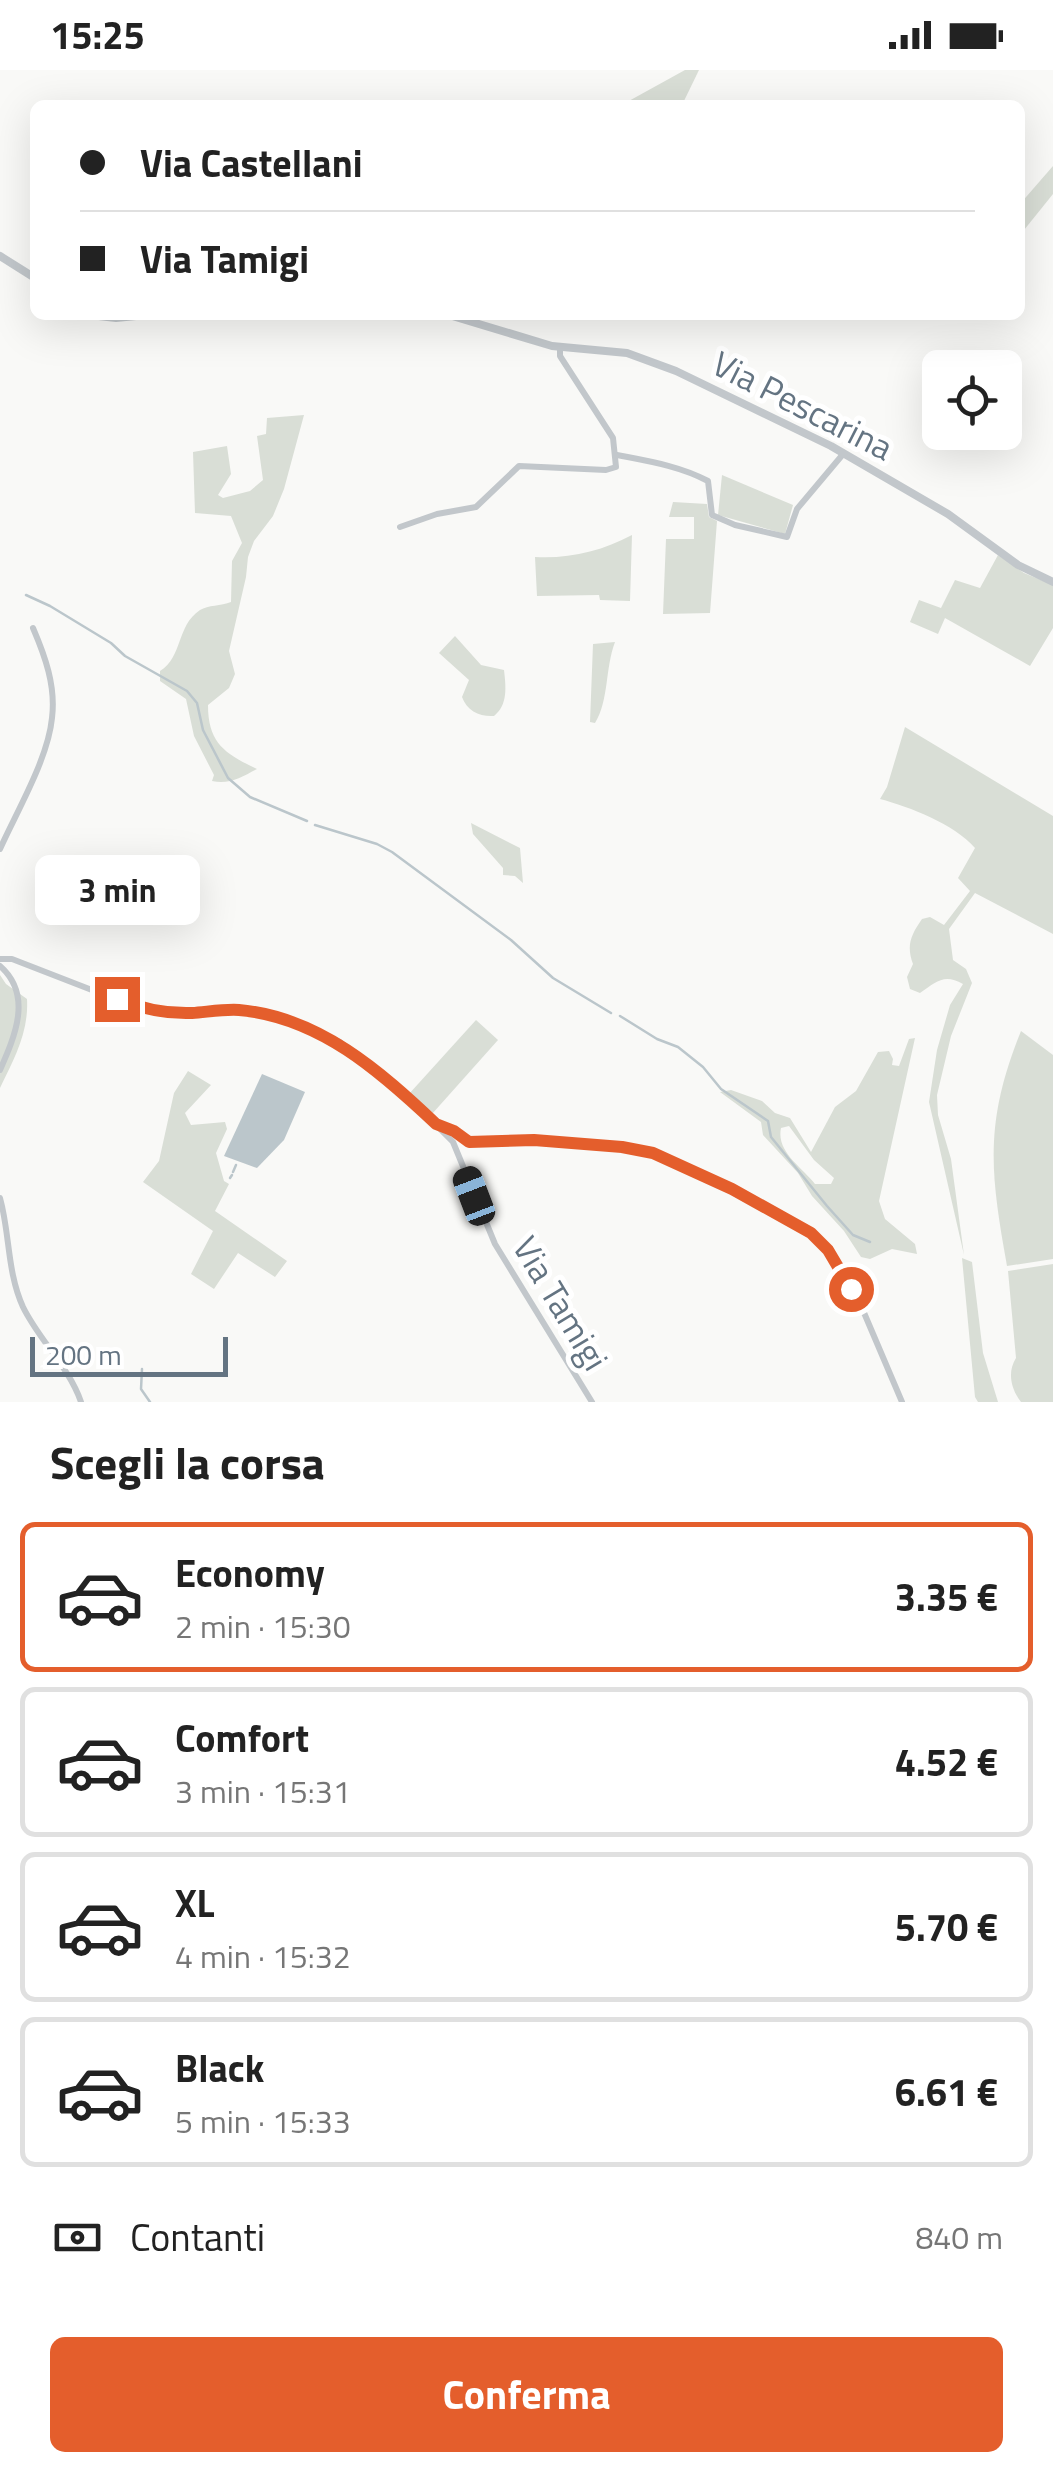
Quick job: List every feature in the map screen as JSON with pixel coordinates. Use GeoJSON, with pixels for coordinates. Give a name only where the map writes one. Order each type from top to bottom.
{"type":"FeatureCollection","features":[{"type":"Feature","properties":{"kind":"street"},"geometry":{"type":"LineString","coordinates":[[0,256],[30,275]]}},
{"type":"Feature","properties":{"kind":"street","name":"Via Pescarina"},"geometry":{"type":"LineString","coordinates":[[467,320],[560,348],[620,352],[644,358],[844,453],[948,514],[1018,565],[1053,582]]}},
{"type":"Feature","properties":{"kind":"street"},"geometry":{"type":"LineString","coordinates":[[400,527],[437,514],[476,507],[519,466],[612,470],[616,467],[613,438],[563,360],[560,348]]}},
{"type":"Feature","properties":{"kind":"street"},"geometry":{"type":"LineString","coordinates":[[617,455],[698,476],[708,481],[712,515],[735,525],[787,537],[797,508],[844,453]]}},
{"type":"Feature","properties":{"kind":"street"},"geometry":{"type":"LineString","coordinates":[[0,848],[44,750],[52,718],[47,659],[32,628]]}},
{"type":"Feature","properties":{"kind":"street","name":"Via Tamigi"},"geometry":{"type":"LineString","coordinates":[[0,962],[12,959],[146,1011],[188,1014],[238,1010],[289,1021],[340,1042],[453,1142],[501,1255],[592,1402]]}},
{"type":"Feature","properties":{"kind":"street"},"geometry":{"type":"LineString","coordinates":[[0,962],[14,981],[19,1010],[12,1043],[0,1070]]}},
{"type":"Feature","properties":{"kind":"street"},"geometry":{"type":"LineString","coordinates":[[436,1124],[469,1142],[534,1140],[653,1153],[797,1224],[820,1241],[841,1270],[862,1308],[902,1402]]}},
{"type":"Feature","properties":{"kind":"street"},"geometry":{"type":"LineString","coordinates":[[0,1198],[15,1287],[32,1324],[76,1388],[81,1402]]}},
{"type":"Feature","properties":{"kind":"shaded area"},"geometry":{"type":"Polygon","coordinates":[[[685,70],[699,70],[684,100],[631,100],[685,70]]]}},
{"type":"Feature","properties":{"kind":"shaded area"},"geometry":{"type":"Polygon","coordinates":[[[1053,166],[1053,194],[1025,229],[1025,198],[1053,166]]]}},
{"type":"Feature","properties":{"kind":"shaded area"},"geometry":{"type":"Polygon","coordinates":[[[304,415],[284,489],[248,557],[229,651],[235,674],[229,688],[208,705],[211,729],[221,746],[257,769],[230,781],[212,781],[214,775],[194,736],[186,699],[160,681],[160,671],[173,658],[192,617],[203,608],[231,602],[232,561],[242,543],[231,516],[195,513],[193,452],[227,446],[231,474],[218,495],[223,498],[250,491],[263,480],[257,436],[266,434],[267,418],[304,415]]]}},
{"type":"Feature","properties":{"kind":"shaded area"},"geometry":{"type":"Polygon","coordinates":[[[722,475],[793,505],[785,534],[718,515],[722,475]]]}},
{"type":"Feature","properties":{"kind":"shaded area"},"geometry":{"type":"Polygon","coordinates":[[[673,502],[707,504],[709,517],[717,521],[710,613],[663,614],[666,539],[694,539],[694,517],[669,517],[673,502]]]}},
{"type":"Feature","properties":{"kind":"shaded area"},"geometry":{"type":"Polygon","coordinates":[[[632,535],[630,601],[600,600],[599,595],[537,596],[535,557],[585,553],[632,535]]]}},
{"type":"Feature","properties":{"kind":"shaded area"},"geometry":{"type":"Polygon","coordinates":[[[998,555],[1024,573],[1053,585],[1053,628],[1030,666],[945,618],[938,634],[910,622],[919,600],[941,608],[955,580],[980,588],[998,555]]]}},
{"type":"Feature","properties":{"kind":"shaded area"},"geometry":{"type":"Polygon","coordinates":[[[455,636],[481,665],[504,670],[504,701],[494,716],[479,714],[467,706],[462,697],[469,680],[439,653],[455,636]]]}},
{"type":"Feature","properties":{"kind":"shaded area"},"geometry":{"type":"Polygon","coordinates":[[[615,642],[603,704],[595,723],[590,722],[593,644],[615,642]]]}},
{"type":"Feature","properties":{"kind":"shaded area"},"geometry":{"type":"Polygon","coordinates":[[[905,727],[1053,816],[1053,934],[975,893],[949,929],[953,960],[966,969],[972,983],[951,1036],[937,1095],[938,1115],[951,1159],[964,1255],[929,1102],[937,1050],[950,1005],[963,984],[945,979],[920,993],[910,989],[907,977],[913,964],[911,940],[922,919],[930,917],[944,925],[970,891],[958,878],[975,848],[944,824],[880,799],[905,727]]]}},
{"type":"Feature","properties":{"kind":"shaded area"},"geometry":{"type":"Polygon","coordinates":[[[471,823],[520,848],[523,883],[515,876],[503,875],[503,868],[473,834],[471,823]]]}},
{"type":"Feature","properties":{"kind":"shaded area"},"geometry":{"type":"Polygon","coordinates":[[[0,975],[27,999],[27,1011],[23,1034],[0,1088],[0,975]]]}},
{"type":"Feature","properties":{"kind":"shaded area"},"geometry":{"type":"Polygon","coordinates":[[[476,1020],[498,1040],[432,1114],[409,1094],[476,1020]]]}},
{"type":"Feature","properties":{"kind":"shaded area"},"geometry":{"type":"Polygon","coordinates":[[[1021,1031],[1053,1055],[1053,1259],[1007,1266],[994,1147],[1001,1093],[1021,1031]]]}},
{"type":"Feature","properties":{"kind":"shaded area"},"geometry":{"type":"Polygon","coordinates":[[[915,1038],[879,1201],[885,1219],[915,1244],[917,1254],[892,1249],[870,1259],[861,1257],[798,1173],[763,1135],[761,1122],[720,1092],[731,1090],[762,1101],[775,1113],[790,1118],[811,1152],[835,1107],[856,1091],[878,1052],[889,1051],[892,1065],[899,1066],[909,1039],[915,1038]],[[789,1126],[781,1128],[782,1144],[791,1159],[815,1184],[831,1184],[834,1178],[814,1160],[789,1126]]]}},
{"type":"Feature","properties":{"kind":"shaded area"},"geometry":{"type":"Polygon","coordinates":[[[188,1071],[211,1085],[185,1113],[191,1125],[225,1122],[227,1129],[216,1153],[224,1181],[229,1184],[215,1211],[287,1261],[275,1277],[238,1253],[214,1289],[191,1274],[213,1231],[143,1182],[159,1161],[174,1093],[188,1071]]]}},
{"type":"Feature","properties":{"kind":"shaded area"},"geometry":{"type":"Polygon","coordinates":[[[262,1074],[305,1092],[284,1140],[257,1168],[224,1156],[262,1074]]]}},
{"type":"Feature","properties":{"kind":"shaded area"},"geometry":{"type":"Polygon","coordinates":[[[962,1258],[972,1262],[983,1353],[998,1402],[978,1402],[975,1397],[962,1258]]]}},
{"type":"Feature","properties":{"kind":"shaded area"},"geometry":{"type":"Polygon","coordinates":[[[1053,1264],[1053,1402],[1021,1402],[1011,1380],[1016,1358],[1008,1271],[1053,1264]]]}},
{"type":"Feature","properties":{"kind":"waterway"},"geometry":{"type":"LineString","coordinates":[[26,595],[187,691],[197,703],[203,730],[228,778],[250,797],[307,821]]}},
{"type":"Feature","properties":{"kind":"waterway"},"geometry":{"type":"LineString","coordinates":[[315,825],[392,852],[511,940],[553,978],[611,1013]]}},
{"type":"Feature","properties":{"kind":"waterway"},"geometry":{"type":"LineString","coordinates":[[620,1016],[678,1047],[703,1067],[721,1089],[768,1121],[771,1137],[827,1206],[853,1235],[870,1242]]}},
{"type":"Feature","properties":{"kind":"waterway"},"geometry":{"type":"LineString","coordinates":[[233,1172],[236,1165]]}},
{"type":"Feature","properties":{"kind":"waterway"},"geometry":{"type":"LineString","coordinates":[[142,1369],[141,1389],[150,1402]]}},
{"type":"Feature","properties":{"kind":"route"},"geometry":{"type":"LineString","coordinates":[[117,999],[146,1011],[188,1014],[238,1010],[289,1021],[340,1042],[436,1124],[469,1142],[534,1140],[653,1153],[732,1189],[811,1233],[828,1250],[851,1289]]}}]}
